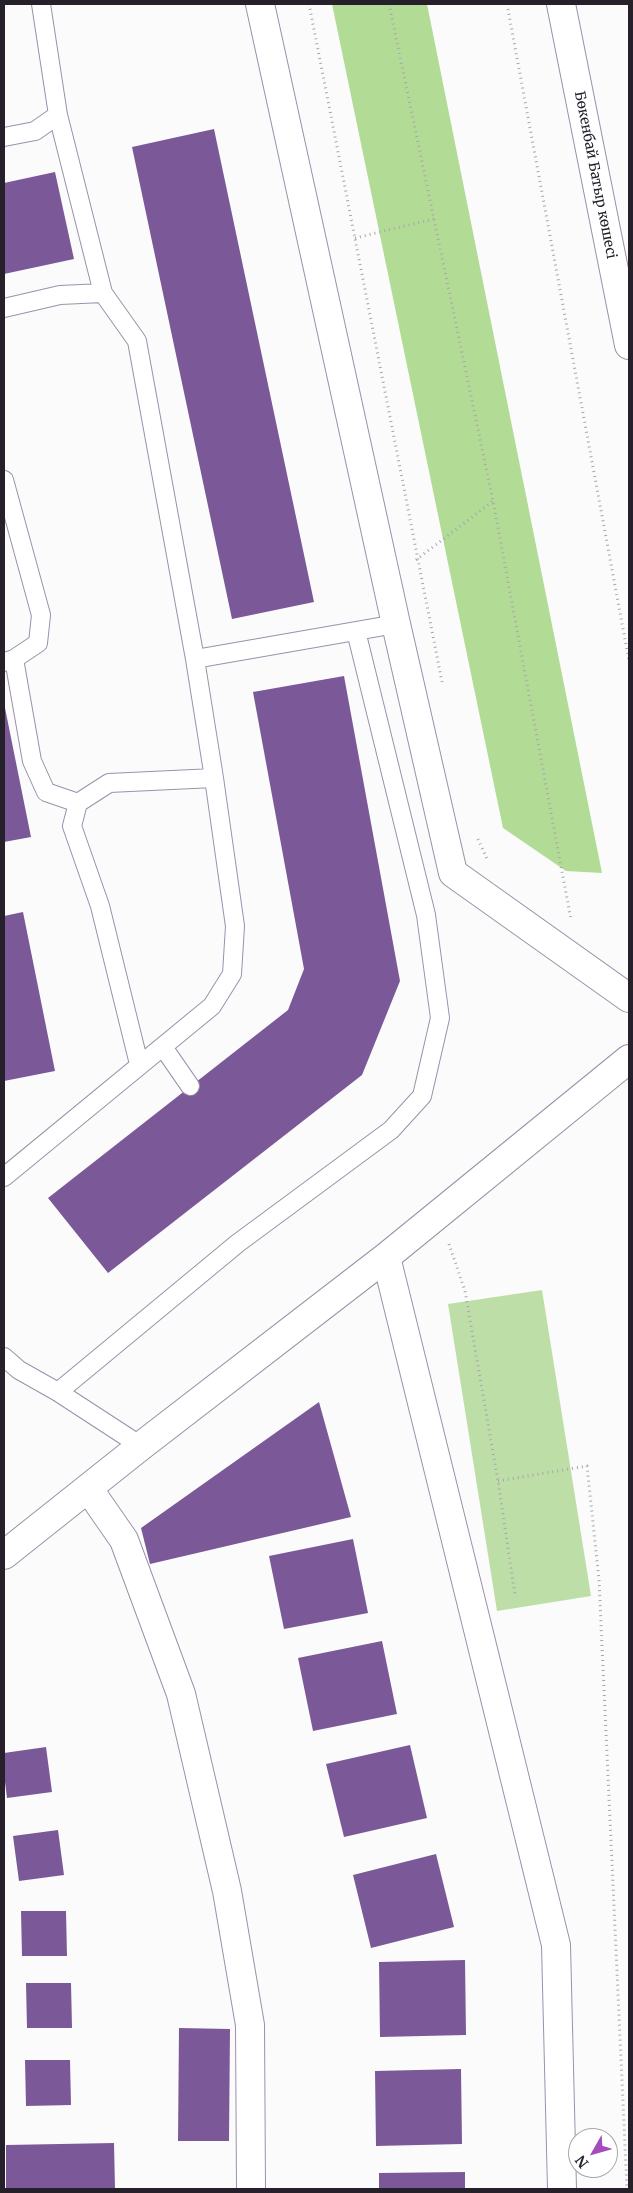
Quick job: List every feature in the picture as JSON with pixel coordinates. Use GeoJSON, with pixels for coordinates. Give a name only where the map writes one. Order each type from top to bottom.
{"type":"FeatureCollection","features":[{"type":"Feature","properties":{"kind":"street"},"geometry":{"type":"LineString","coordinates":[[260,4],[389,584],[396,624],[453,874],[629,998]]}},
{"type":"Feature","properties":{"kind":"street","name":"Бөкенбай Батыр көшесі"},"geometry":{"type":"LineString","coordinates":[[561,4],[629,345]]}},
{"type":"Feature","properties":{"kind":"street"},"geometry":{"type":"LineString","coordinates":[[4,1555],[141,1446],[386,1257],[629,1059]]}},
{"type":"Feature","properties":{"kind":"street"},"geometry":{"type":"LineString","coordinates":[[386,1257],[556,1945],[562,2189]]}},
{"type":"Feature","properties":{"kind":"street"},"geometry":{"type":"LineString","coordinates":[[88,1488],[124,1540],[181,1694],[223,1872],[250,2025],[251,2189]]}},
{"type":"Feature","properties":{"kind":"lane"},"geometry":{"type":"LineString","coordinates":[[4,1178],[139,1064],[163,1047],[212,1006],[232,974],[235,926],[195,660],[137,341],[103,293],[58,115],[41,4]]}},
{"type":"Feature","properties":{"kind":"lane"},"geometry":{"type":"LineString","coordinates":[[4,137],[35,131],[58,115]]}},
{"type":"Feature","properties":{"kind":"lane"},"geometry":{"type":"LineString","coordinates":[[4,308],[60,295],[103,293]]}},
{"type":"Feature","properties":{"kind":"lane"},"geometry":{"type":"LineString","coordinates":[[4,480],[41,614],[38,643],[9,661],[32,761],[46,792],[78,803]]}},
{"type":"Feature","properties":{"kind":"lane"},"geometry":{"type":"LineString","coordinates":[[195,660],[396,624]]}},
{"type":"Feature","properties":{"kind":"lane"},"geometry":{"type":"LineString","coordinates":[[58,1392],[238,1243],[391,1130],[422,1096],[440,1018],[426,914],[356,631]]}},
{"type":"Feature","properties":{"kind":"lane"},"geometry":{"type":"LineString","coordinates":[[139,1064],[100,906],[72,826],[78,803],[109,783],[214,778]]}},
{"type":"Feature","properties":{"kind":"lane"},"geometry":{"type":"LineString","coordinates":[[163,1047],[190,1086]]}},
{"type":"Feature","properties":{"kind":"lane"},"geometry":{"type":"LineString","coordinates":[[4,1357],[19,1370],[58,1392],[141,1446]]}},
{"type":"Feature","properties":{"kind":"path"},"geometry":{"type":"LineString","coordinates":[[309,4],[444,691]]}},
{"type":"Feature","properties":{"kind":"path"},"geometry":{"type":"LineString","coordinates":[[388,4],[493,501],[572,923],[564,918]]}},
{"type":"Feature","properties":{"kind":"path"},"geometry":{"type":"LineString","coordinates":[[507,4],[629,661]]}},
{"type":"Feature","properties":{"kind":"path"},"geometry":{"type":"LineString","coordinates":[[354,238],[434,219]]}},
{"type":"Feature","properties":{"kind":"path"},"geometry":{"type":"LineString","coordinates":[[389,584],[417,559],[493,501]]}},
{"type":"Feature","properties":{"kind":"path"},"geometry":{"type":"LineString","coordinates":[[478,838],[491,867]]}},
{"type":"Feature","properties":{"kind":"path"},"geometry":{"type":"LineString","coordinates":[[438,1215],[466,1290],[515,1594]]}},
{"type":"Feature","properties":{"kind":"path"},"geometry":{"type":"LineString","coordinates":[[498,1481],[587,1466],[599,1580],[627,2189]]}},
{"type":"Feature","properties":{"kind":"green space"},"geometry":{"type":"Polygon","coordinates":[[[332,4],[427,4],[602,873],[566,871],[503,828],[332,4]]]}},
{"type":"Feature","properties":{"kind":"green space"},"geometry":{"type":"Polygon","coordinates":[[[542,1290],[591,1596],[497,1611],[448,1304],[542,1290]]]}},
{"type":"Feature","properties":{"kind":"building"},"geometry":{"type":"Polygon","coordinates":[[[214,129],[314,602],[232,619],[132,147],[214,129]]]}},
{"type":"Feature","properties":{"kind":"building"},"geometry":{"type":"Polygon","coordinates":[[[55,172],[74,259],[4,274],[4,183],[55,172]]]}},
{"type":"Feature","properties":{"kind":"building"},"geometry":{"type":"Polygon","coordinates":[[[344,676],[400,981],[362,1075],[108,1273],[48,1198],[288,1010],[304,969],[253,692],[344,676]]]}},
{"type":"Feature","properties":{"kind":"building"},"geometry":{"type":"Polygon","coordinates":[[[4,703],[31,837],[4,842],[4,703]]]}},
{"type":"Feature","properties":{"kind":"building"},"geometry":{"type":"Polygon","coordinates":[[[23,912],[55,1071],[4,1081],[4,916],[23,912]]]}},
{"type":"Feature","properties":{"kind":"building"},"geometry":{"type":"Polygon","coordinates":[[[319,1402],[351,1517],[150,1564],[141,1528],[319,1402]]]}},
{"type":"Feature","properties":{"kind":"building"},"geometry":{"type":"Polygon","coordinates":[[[353,1539],[368,1613],[284,1629],[269,1556],[353,1539]]]}},
{"type":"Feature","properties":{"kind":"building"},"geometry":{"type":"Polygon","coordinates":[[[382,1641],[397,1714],[313,1731],[298,1658],[382,1641]]]}},
{"type":"Feature","properties":{"kind":"building"},"geometry":{"type":"Polygon","coordinates":[[[410,1745],[427,1818],[344,1837],[326,1764],[410,1745]]]}},
{"type":"Feature","properties":{"kind":"building"},"geometry":{"type":"Polygon","coordinates":[[[46,1747],[52,1792],[7,1798],[4,1753],[46,1747]]]}},
{"type":"Feature","properties":{"kind":"building"},"geometry":{"type":"Polygon","coordinates":[[[58,1830],[64,1875],[19,1881],[13,1836],[58,1830]]]}},
{"type":"Feature","properties":{"kind":"building"},"geometry":{"type":"Polygon","coordinates":[[[436,1854],[454,1927],[371,1948],[353,1875],[436,1854]]]}},
{"type":"Feature","properties":{"kind":"building"},"geometry":{"type":"Polygon","coordinates":[[[21,1911],[66,1911],[67,1956],[22,1956],[21,1911]]]}},
{"type":"Feature","properties":{"kind":"building"},"geometry":{"type":"Polygon","coordinates":[[[465,1960],[466,2035],[380,2037],[379,1962],[465,1960]]]}},
{"type":"Feature","properties":{"kind":"building"},"geometry":{"type":"Polygon","coordinates":[[[26,1983],[71,1983],[72,2028],[27,2028],[26,1983]]]}},
{"type":"Feature","properties":{"kind":"building"},"geometry":{"type":"Polygon","coordinates":[[[179,2028],[230,2029],[229,2141],[178,2141],[179,2028]]]}},
{"type":"Feature","properties":{"kind":"building"},"geometry":{"type":"Polygon","coordinates":[[[25,2060],[70,2060],[71,2105],[26,2106],[25,2060]]]}},
{"type":"Feature","properties":{"kind":"building"},"geometry":{"type":"Polygon","coordinates":[[[461,2069],[462,2144],[376,2146],[375,2071],[461,2069]]]}},
{"type":"Feature","properties":{"kind":"building"},"geometry":{"type":"Polygon","coordinates":[[[114,2143],[115,2189],[6,2189],[6,2145],[114,2143]]]}},
{"type":"Feature","properties":{"kind":"building"},"geometry":{"type":"Polygon","coordinates":[[[465,2172],[465,2189],[379,2189],[379,2173],[465,2172]]]}}]}
